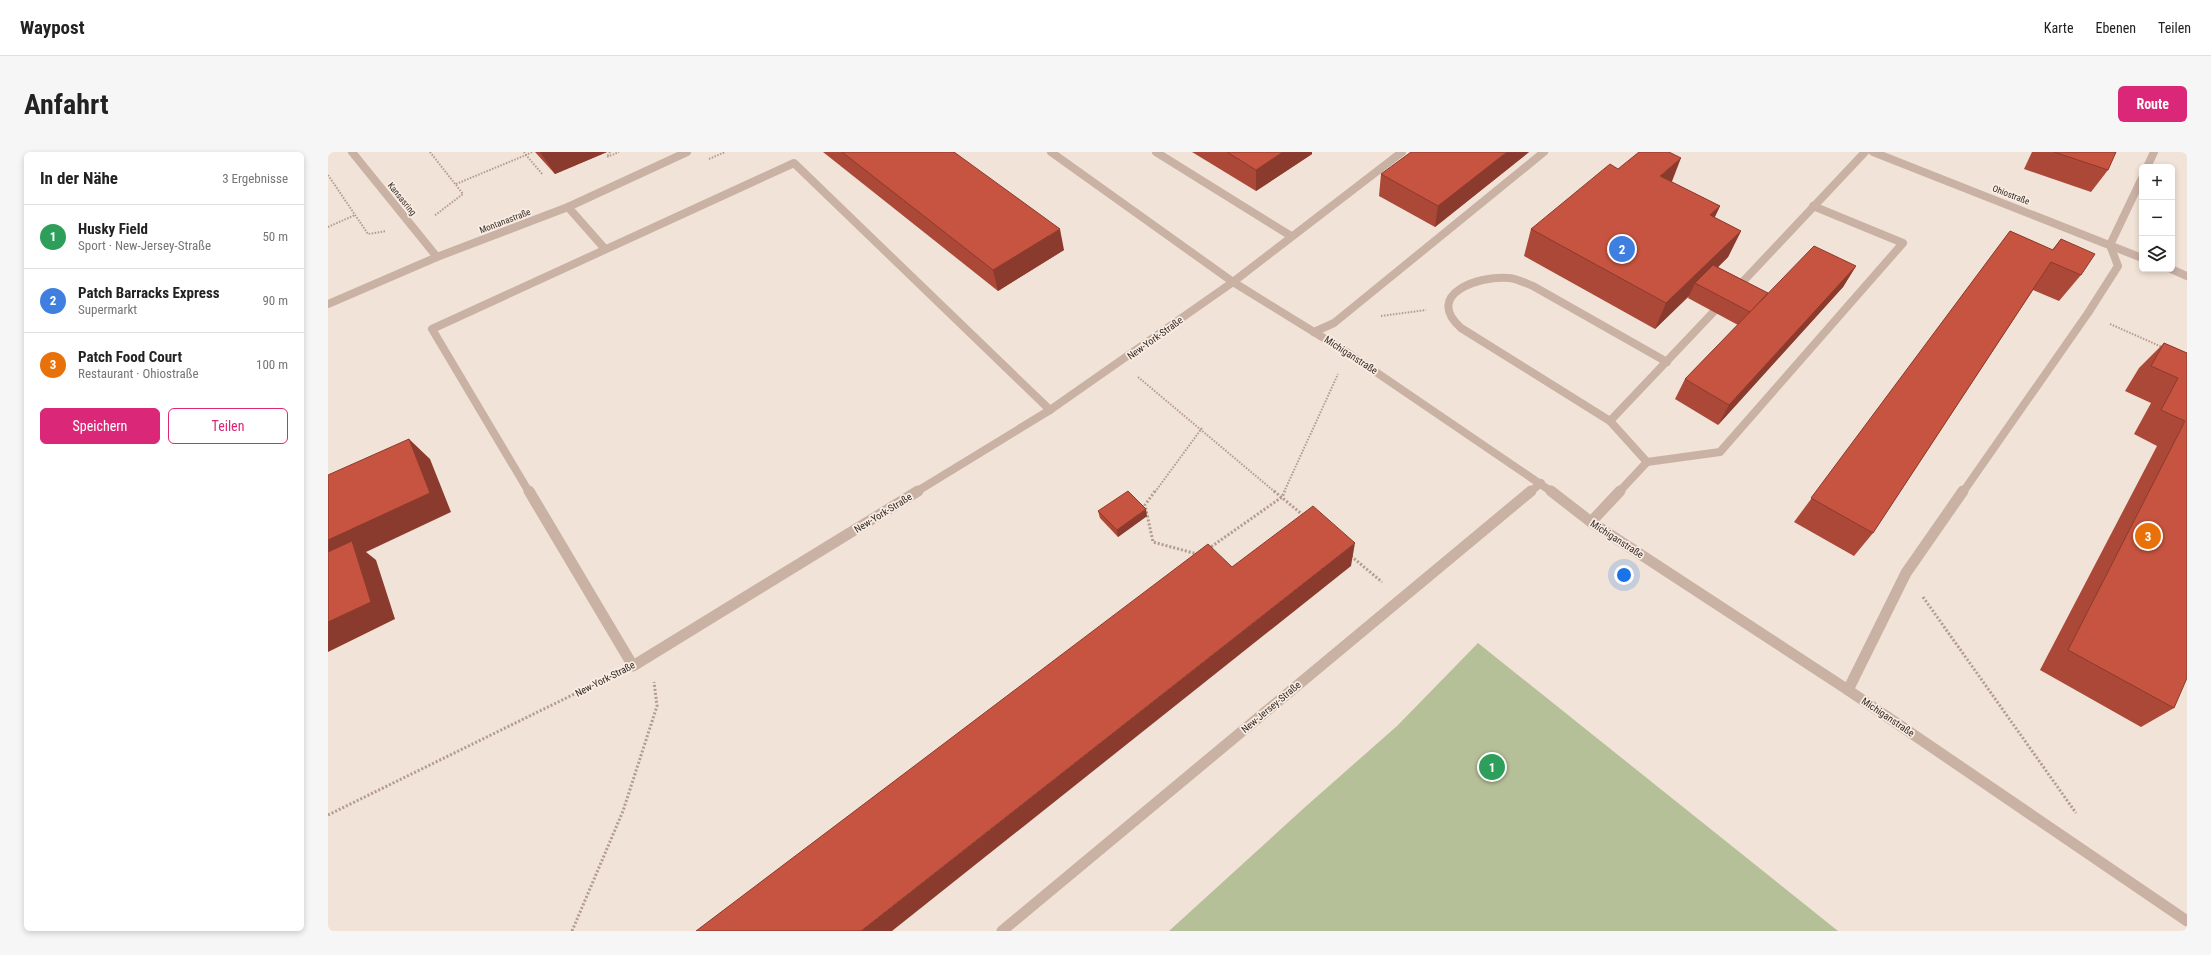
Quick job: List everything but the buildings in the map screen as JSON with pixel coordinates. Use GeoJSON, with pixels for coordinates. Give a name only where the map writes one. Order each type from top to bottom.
{"type":"FeatureCollection","features":[{"type":"Feature","properties":{"kind":"street","name":"Kansasring"},"geometry":{"type":"LineString","coordinates":[[352,152],[437,257]]}},
{"type":"Feature","properties":{"kind":"street","name":"Montanastraße"},"geometry":{"type":"LineString","coordinates":[[328,304],[437,257],[568,207],[687,152]]}},
{"type":"Feature","properties":{"kind":"street","name":"Michiganstraße"},"geometry":{"type":"LineString","coordinates":[[1052,152],[1233,282],[1348,352],[1541,483],[1591,522],[1848,690],[2187,921]]}},
{"type":"Feature","properties":{"kind":"street"},"geometry":{"type":"LineString","coordinates":[[1156,152],[1291,236]]}},
{"type":"Feature","properties":{"kind":"street","name":"New-York-Straße"},"geometry":{"type":"LineString","coordinates":[[633,666],[650,654],[859,529],[1050,410],[1121,362],[1233,282],[1402,152]]}},
{"type":"Feature","properties":{"kind":"street"},"geometry":{"type":"LineString","coordinates":[[1314,332],[1334,323],[1544,152]]}},
{"type":"Feature","properties":{"kind":"street"},"geometry":{"type":"LineString","coordinates":[[1610,421],[1865,152]]}},
{"type":"Feature","properties":{"kind":"street","name":"Ohiostraße"},"geometry":{"type":"LineString","coordinates":[[1873,152],[2139,257]]}},
{"type":"Feature","properties":{"kind":"street"},"geometry":{"type":"LineString","coordinates":[[2148,164],[2154,152]]}},
{"type":"Feature","properties":{"kind":"street"},"geometry":{"type":"LineString","coordinates":[[633,666],[432,329],[794,163],[1050,410]]}},
{"type":"Feature","properties":{"kind":"street"},"geometry":{"type":"LineString","coordinates":[[1848,690],[1906,573],[2088,313],[2118,266],[2110,245],[2139,184]]}},
{"type":"Feature","properties":{"kind":"street"},"geometry":{"type":"LineString","coordinates":[[1591,522],[1647,462],[1720,452],[1903,243],[1813,206]]}},
{"type":"Feature","properties":{"kind":"street"},"geometry":{"type":"LineString","coordinates":[[568,207],[605,249]]}},
{"type":"Feature","properties":{"kind":"street"},"geometry":{"type":"LineString","coordinates":[[2175,271],[2187,276]]}},
{"type":"Feature","properties":{"kind":"street"},"geometry":{"type":"LineString","coordinates":[[1647,462],[1610,421],[1473,337],[1457,325],[1448,307],[1449,299],[1464,286],[1486,278],[1510,278],[1533,286],[1667,362]]}},
{"type":"Feature","properties":{"kind":"street","name":"New-Jersey-Straße"},"geometry":{"type":"LineString","coordinates":[[1002,931],[1541,483]]}},
{"type":"Feature","properties":{"kind":"path"},"geometry":{"type":"LineString","coordinates":[[524,152],[543,175]]}},
{"type":"Feature","properties":{"kind":"path"},"geometry":{"type":"LineString","coordinates":[[456,184],[532,152]]}},
{"type":"Feature","properties":{"kind":"path"},"geometry":{"type":"LineString","coordinates":[[610,152],[607,157],[619,152]]}},
{"type":"Feature","properties":{"kind":"path"},"geometry":{"type":"LineString","coordinates":[[328,227],[356,215]]}},
{"type":"Feature","properties":{"kind":"path"},"geometry":{"type":"LineString","coordinates":[[1380,317],[1448,307]]}},
{"type":"Feature","properties":{"kind":"path"},"geometry":{"type":"LineString","coordinates":[[2088,313],[2166,349]]}},
{"type":"Feature","properties":{"kind":"path"},"geometry":{"type":"LineString","coordinates":[[1206,550],[1282,497],[1348,352]]}},
{"type":"Feature","properties":{"kind":"path"},"geometry":{"type":"LineString","coordinates":[[1121,362],[1202,428],[1306,517]]}},
{"type":"Feature","properties":{"kind":"path"},"geometry":{"type":"LineString","coordinates":[[1200,555],[1153,542],[1144,505],[1202,428]]}},
{"type":"Feature","properties":{"kind":"path"},"geometry":{"type":"LineString","coordinates":[[1347,552],[1401,598]]}},
{"type":"Feature","properties":{"kind":"path"},"geometry":{"type":"LineString","coordinates":[[1906,573],[2078,816]]}},
{"type":"Feature","properties":{"kind":"path"},"geometry":{"type":"LineString","coordinates":[[572,931],[623,811],[657,706],[650,654]]}},
{"type":"Feature","properties":{"kind":"path","name":"New-York-Straße"},"geometry":{"type":"LineString","coordinates":[[328,815],[633,666]]}},
{"type":"Feature","properties":{"kind":"green space"},"geometry":{"type":"Polygon","coordinates":[[[1478,643],[1838,931],[1169,931],[1304,808],[1397,726],[1478,643]]]}},
{"type":"Feature","properties":{"kind":"place","name":"Patch Barracks Express"},"geometry":{"type":"Point","coordinates":[1622,249]}},
{"type":"Feature","properties":{"kind":"place","name":"Patch Food Court"},"geometry":{"type":"Point","coordinates":[2148,536]}},
{"type":"Feature","properties":{"kind":"place","name":"Husky Field"},"geometry":{"type":"Point","coordinates":[1492,767]}}]}
